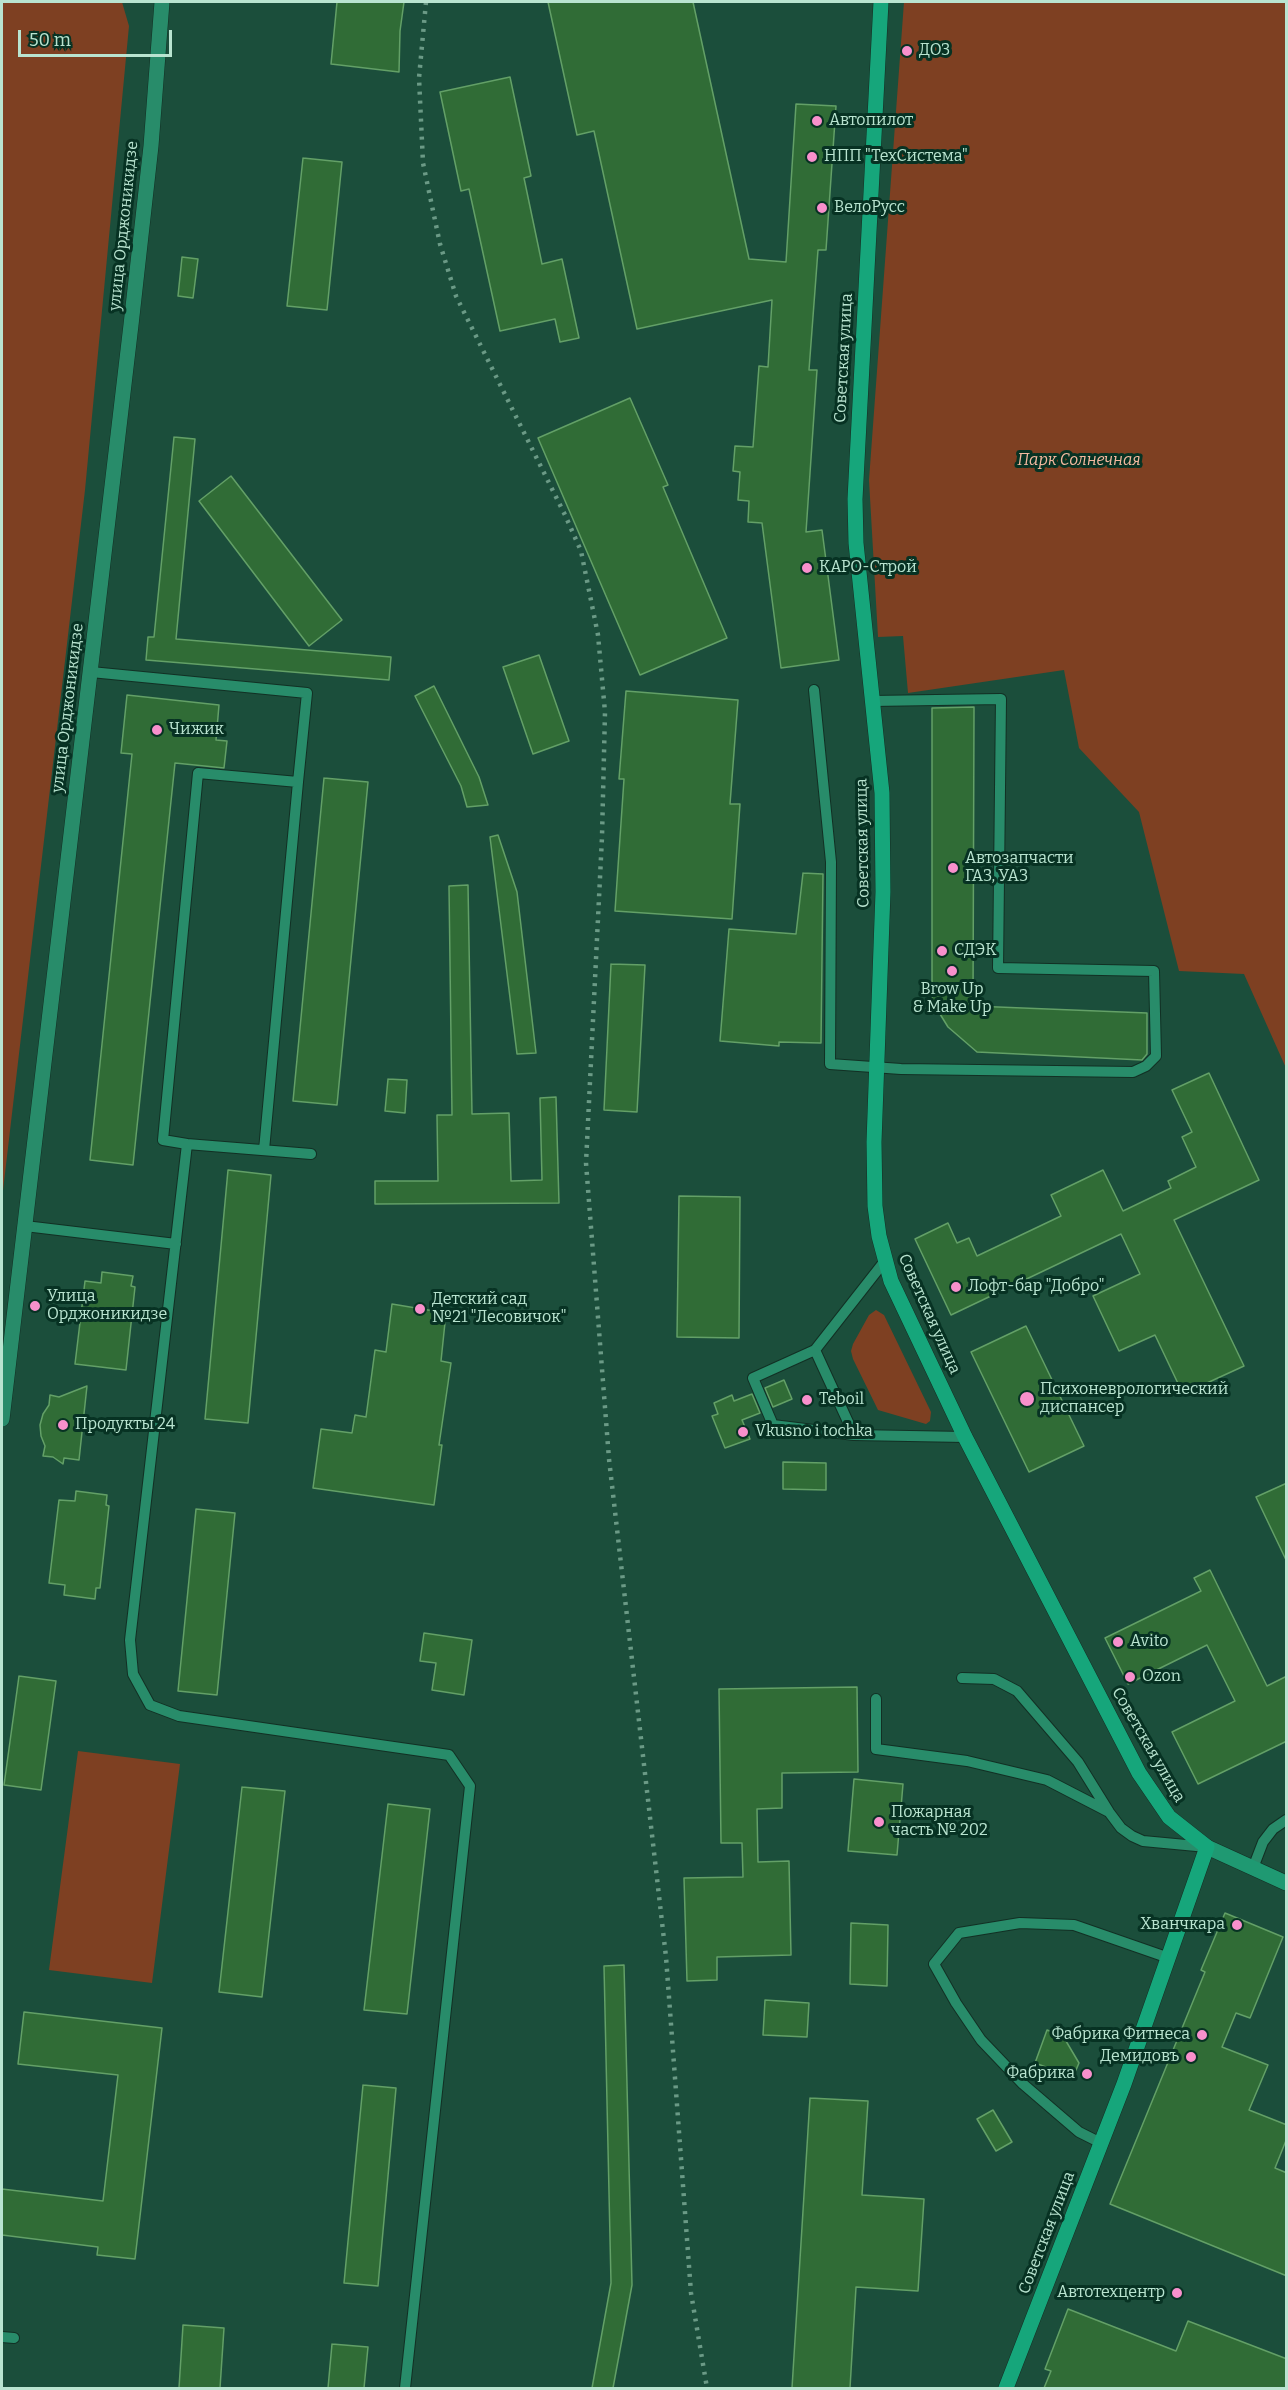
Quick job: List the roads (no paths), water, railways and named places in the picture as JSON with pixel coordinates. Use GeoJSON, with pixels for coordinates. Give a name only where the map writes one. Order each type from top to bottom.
{"type":"FeatureCollection","features":[{"type":"Feature","properties":{"kind":"main road","name":"Советская улица"},"geometry":{"type":"LineString","coordinates":[[881,2],[855,499],[856,543],[882,794],[883,892],[876,1068],[875,1206],[884,1262],[897,1296],[965,1437],[1139,1773],[1169,1817],[1207,1847],[1101,2143],[1006,2388]]}},
{"type":"Feature","properties":{"kind":"main road"},"geometry":{"type":"LineString","coordinates":[[1207,1847],[1287,1883]]}},
{"type":"Feature","properties":{"kind":"street","name":"улица Орджоникидзе"},"geometry":{"type":"LineString","coordinates":[[2,1419],[152,146],[162,2]]}},
{"type":"Feature","properties":{"kind":"lane"},"geometry":{"type":"LineString","coordinates":[[91,672],[307,693],[264,1150]]}},
{"type":"Feature","properties":{"kind":"lane"},"geometry":{"type":"LineString","coordinates":[[814,690],[831,862],[830,1064],[876,1068],[1133,1072],[1146,1066],[1156,1056],[1154,971],[998,968],[1001,699],[872,700]]}},
{"type":"Feature","properties":{"kind":"lane"},"geometry":{"type":"LineString","coordinates":[[298,782],[198,773],[163,1140],[311,1154]]}},
{"type":"Feature","properties":{"kind":"lane"},"geometry":{"type":"LineString","coordinates":[[187,1144],[130,1640],[134,1674],[150,1705],[179,1716],[449,1755],[470,1786],[405,2388]]}},
{"type":"Feature","properties":{"kind":"lane"},"geometry":{"type":"LineString","coordinates":[[25,1226],[176,1244]]}},
{"type":"Feature","properties":{"kind":"lane"},"geometry":{"type":"LineString","coordinates":[[884,1262],[815,1350],[753,1378],[773,1425],[854,1435],[965,1437]]}},
{"type":"Feature","properties":{"kind":"lane"},"geometry":{"type":"LineString","coordinates":[[815,1350],[854,1435]]}},
{"type":"Feature","properties":{"kind":"lane"},"geometry":{"type":"LineString","coordinates":[[962,1678],[994,1679],[1017,1691],[1078,1762],[1109,1812],[1121,1828],[1132,1836],[1143,1841],[1207,1847]]}},
{"type":"Feature","properties":{"kind":"lane"},"geometry":{"type":"LineString","coordinates":[[876,1699],[876,1749],[967,1761],[1047,1780],[1109,1812]]}},
{"type":"Feature","properties":{"kind":"lane"},"geometry":{"type":"LineString","coordinates":[[1253,1868],[1263,1842],[1273,1829],[1287,1820]]}},
{"type":"Feature","properties":{"kind":"lane"},"geometry":{"type":"LineString","coordinates":[[1101,2143],[1079,2132],[1023,2084],[981,2040],[956,2003],[934,1964],[959,1933],[1020,1923],[1074,1925],[1168,1958]]}},
{"type":"Feature","properties":{"kind":"lane"},"geometry":{"type":"LineString","coordinates":[[2,2337],[15,2338]]}},
{"type":"Feature","properties":{"kind":"railway"},"geometry":{"type":"LineString","coordinates":[[426,2],[419,78],[423,163],[440,244],[456,296],[581,551],[598,635],[605,712],[602,837],[586,1163],[609,1459],[666,1957],[691,2293],[707,2388]]}},
{"type":"Feature","properties":{"kind":"place","name":"ДОЗ"},"geometry":{"type":"Point","coordinates":[907,51]}},
{"type":"Feature","properties":{"kind":"place","name":"Автопилот"},"geometry":{"type":"Point","coordinates":[817,121]}},
{"type":"Feature","properties":{"kind":"place","name":"НПП \"ТехСистема\""},"geometry":{"type":"Point","coordinates":[812,157]}},
{"type":"Feature","properties":{"kind":"place","name":"ВелоРусс"},"geometry":{"type":"Point","coordinates":[822,208]}},
{"type":"Feature","properties":{"kind":"place","name":"КАРО-Строй"},"geometry":{"type":"Point","coordinates":[807,568]}},
{"type":"Feature","properties":{"kind":"place","name":"Чижик"},"geometry":{"type":"Point","coordinates":[157,730]}},
{"type":"Feature","properties":{"kind":"place","name":"Автозапчасти ГАЗ, УАЗ"},"geometry":{"type":"Point","coordinates":[953,868]}},
{"type":"Feature","properties":{"kind":"place","name":"СДЭК"},"geometry":{"type":"Point","coordinates":[942,951]}},
{"type":"Feature","properties":{"kind":"place","name":"Brow Up & Make Up"},"geometry":{"type":"Point","coordinates":[952,971]}},
{"type":"Feature","properties":{"kind":"place","name":"Лофт-бар \"Добро\""},"geometry":{"type":"Point","coordinates":[956,1287]}},
{"type":"Feature","properties":{"kind":"place","name":"Улица Орджоникидзе"},"geometry":{"type":"Point","coordinates":[35,1306]}},
{"type":"Feature","properties":{"kind":"place","name":"Детский сад №21 \"Лесовичок\""},"geometry":{"type":"Point","coordinates":[420,1309]}},
{"type":"Feature","properties":{"kind":"place","name":"Психоневрологический диспансер"},"geometry":{"type":"Point","coordinates":[1027,1399]}},
{"type":"Feature","properties":{"kind":"place","name":"Teboil"},"geometry":{"type":"Point","coordinates":[807,1400]}},
{"type":"Feature","properties":{"kind":"place","name":"Продукты 24"},"geometry":{"type":"Point","coordinates":[63,1425]}},
{"type":"Feature","properties":{"kind":"place","name":"Vkusno i tochka"},"geometry":{"type":"Point","coordinates":[743,1432]}},
{"type":"Feature","properties":{"kind":"place","name":"Avito"},"geometry":{"type":"Point","coordinates":[1118,1642]}},
{"type":"Feature","properties":{"kind":"place","name":"Ozon"},"geometry":{"type":"Point","coordinates":[1130,1677]}},
{"type":"Feature","properties":{"kind":"place","name":"Пожарная часть № 202"},"geometry":{"type":"Point","coordinates":[879,1822]}},
{"type":"Feature","properties":{"kind":"place","name":"Хванчкара"},"geometry":{"type":"Point","coordinates":[1237,1925]}},
{"type":"Feature","properties":{"kind":"place","name":"Фабрика Фитнеса"},"geometry":{"type":"Point","coordinates":[1202,2035]}},
{"type":"Feature","properties":{"kind":"place","name":"Демидовъ"},"geometry":{"type":"Point","coordinates":[1191,2057]}},
{"type":"Feature","properties":{"kind":"place","name":"Фабрика"},"geometry":{"type":"Point","coordinates":[1087,2074]}},
{"type":"Feature","properties":{"kind":"place","name":"Автотехцентр"},"geometry":{"type":"Point","coordinates":[1177,2293]}},
{"type":"Feature","properties":{"kind":"park label","name":"Парк Солнечная"},"geometry":{"type":"Point","coordinates":[1079,461]}}]}
